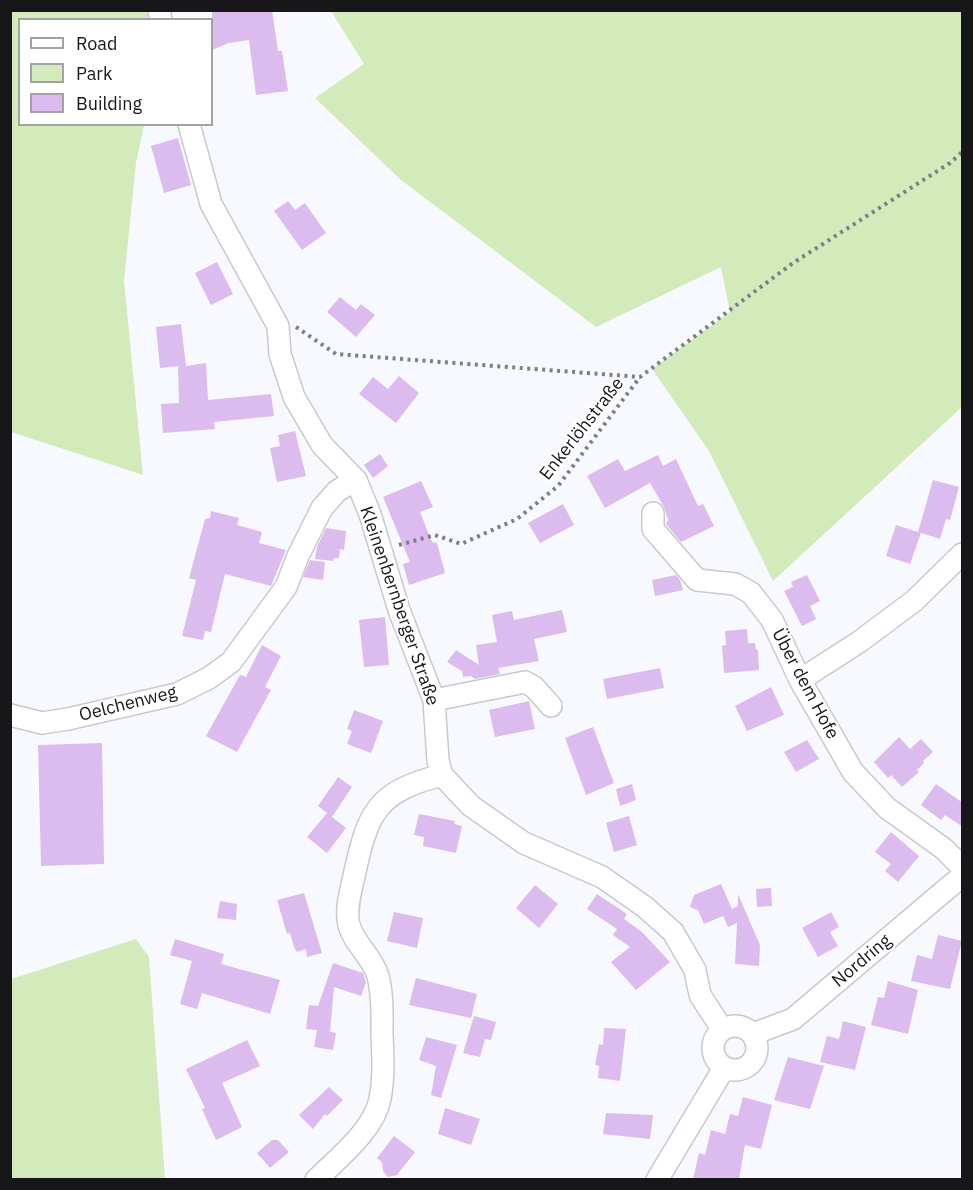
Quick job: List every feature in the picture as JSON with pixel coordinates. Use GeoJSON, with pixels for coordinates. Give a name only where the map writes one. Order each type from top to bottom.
{"type":"FeatureCollection","features":[{"type":"Feature","properties":{"kind":"street","name":"Kleinenbernberger Straße"},"geometry":{"type":"LineString","coordinates":[[190,126],[211,204],[278,326],[280,354],[294,397],[322,445],[356,480],[399,610],[435,700],[438,761],[442,775]]}},
{"type":"Feature","properties":{"kind":"street","name":"Oelchenweg"},"geometry":{"type":"LineString","coordinates":[[10,715],[42,723],[68,719],[177,694],[209,678],[231,662],[286,587],[298,556],[322,508],[337,491],[356,480]]}},
{"type":"Feature","properties":{"kind":"street","name":"Über dem Hofe"},"geometry":{"type":"LineString","coordinates":[[653,513],[653,529],[697,580],[735,584],[751,593],[772,620],[800,680],[853,772],[887,808],[945,849],[963,867]]}},
{"type":"Feature","properties":{"kind":"street"},"geometry":{"type":"LineString","coordinates":[[800,680],[859,642],[914,600],[963,554]]}},
{"type":"Feature","properties":{"kind":"street"},"geometry":{"type":"LineString","coordinates":[[435,700],[525,682],[534,687],[551,706]]}},
{"type":"Feature","properties":{"kind":"street"},"geometry":{"type":"LineString","coordinates":[[316,1179],[368,1125],[380,1101],[383,1072],[379,985],[369,956],[353,936],[348,923],[349,902],[370,818],[380,804],[420,781],[442,775],[471,806],[524,843],[602,877],[645,907],[673,932],[696,970],[700,995],[722,1029]]}},
{"type":"Feature","properties":{"kind":"street","name":"Nordring"},"geometry":{"type":"LineString","coordinates":[[753,1034],[793,1019],[963,876]]}},
{"type":"Feature","properties":{"kind":"street"},"geometry":{"type":"LineString","coordinates":[[738,1025],[753,1034],[758,1048],[752,1062],[739,1070],[724,1068],[716,1060],[712,1049],[714,1038],[722,1029],[738,1025]]}},
{"type":"Feature","properties":{"kind":"street"},"geometry":{"type":"LineString","coordinates":[[657,1179],[724,1068]]}},
{"type":"Feature","properties":{"kind":"path","name":"Enkerlöhstraße"},"geometry":{"type":"LineString","coordinates":[[380,549],[435,535],[461,544],[517,519],[558,486],[640,377],[793,262],[950,163],[963,152]]}},
{"type":"Feature","properties":{"kind":"path"},"geometry":{"type":"LineString","coordinates":[[278,326],[296,327],[336,354],[640,377]]}},
{"type":"Feature","properties":{"kind":"green space"},"geometry":{"type":"Polygon","coordinates":[[[11,10],[147,11],[150,18],[18,18],[18,126],[144,126],[136,163],[124,281],[143,475],[11,432],[11,10]]]}},
{"type":"Feature","properties":{"kind":"green space"},"geometry":{"type":"Polygon","coordinates":[[[331,11],[962,11],[962,407],[773,581],[709,451],[652,369],[730,312],[721,267],[596,327],[401,180],[315,98],[364,64],[331,11]]]}},
{"type":"Feature","properties":{"kind":"green space"},"geometry":{"type":"Polygon","coordinates":[[[136,939],[149,957],[165,1179],[11,1179],[11,979],[136,939]]]}},
{"type":"Feature","properties":{"kind":"building"},"geometry":{"type":"Polygon","coordinates":[[[212,10],[272,10],[278,51],[282,51],[288,91],[256,95],[249,40],[229,43],[213,50],[212,10]]]}},
{"type":"Feature","properties":{"kind":"building"},"geometry":{"type":"Polygon","coordinates":[[[178,138],[191,185],[164,193],[151,146],[178,138]]]}},
{"type":"Feature","properties":{"kind":"building"},"geometry":{"type":"Polygon","coordinates":[[[288,201],[295,210],[305,203],[326,233],[302,250],[274,211],[288,201]]]}},
{"type":"Feature","properties":{"kind":"building"},"geometry":{"type":"Polygon","coordinates":[[[217,262],[233,294],[211,305],[195,273],[217,262]]]}},
{"type":"Feature","properties":{"kind":"building"},"geometry":{"type":"Polygon","coordinates":[[[340,297],[356,310],[361,304],[375,315],[356,337],[327,312],[340,297]]]}},
{"type":"Feature","properties":{"kind":"building"},"geometry":{"type":"Polygon","coordinates":[[[181,324],[186,366],[206,363],[208,400],[271,394],[274,416],[214,422],[215,429],[163,433],[161,404],[179,403],[178,367],[180,366],[160,368],[156,327],[181,324]]]}},
{"type":"Feature","properties":{"kind":"building"},"geometry":{"type":"Polygon","coordinates":[[[399,376],[419,393],[396,423],[359,394],[373,377],[388,389],[399,376]]]}},
{"type":"Feature","properties":{"kind":"building"},"geometry":{"type":"Polygon","coordinates":[[[295,431],[306,476],[277,482],[270,448],[280,446],[278,435],[295,431]]]}},
{"type":"Feature","properties":{"kind":"building"},"geometry":{"type":"Polygon","coordinates":[[[380,454],[388,466],[373,478],[364,465],[380,454]]]}},
{"type":"Feature","properties":{"kind":"building"},"geometry":{"type":"Polygon","coordinates":[[[658,455],[663,466],[676,459],[698,506],[703,504],[714,526],[681,542],[666,524],[668,520],[664,507],[650,483],[605,508],[587,476],[618,459],[625,471],[658,455]]]}},
{"type":"Feature","properties":{"kind":"building"},"geometry":{"type":"Polygon","coordinates":[[[933,480],[959,487],[950,520],[946,519],[940,539],[918,532],[933,480]]]}},
{"type":"Feature","properties":{"kind":"building"},"geometry":{"type":"Polygon","coordinates":[[[421,481],[433,507],[420,512],[432,542],[437,543],[445,573],[409,585],[403,564],[410,562],[383,497],[421,481]]]}},
{"type":"Feature","properties":{"kind":"building"},"geometry":{"type":"Polygon","coordinates":[[[563,504],[574,525],[540,543],[528,523],[563,504]]]}},
{"type":"Feature","properties":{"kind":"building"},"geometry":{"type":"Polygon","coordinates":[[[211,511],[239,518],[237,525],[262,532],[259,543],[286,550],[271,586],[225,574],[211,632],[205,631],[203,640],[182,636],[196,580],[189,578],[205,519],[210,518],[211,511]]]}},
{"type":"Feature","properties":{"kind":"building"},"geometry":{"type":"Polygon","coordinates":[[[896,525],[921,533],[910,564],[886,556],[896,525]]]}},
{"type":"Feature","properties":{"kind":"building"},"geometry":{"type":"Polygon","coordinates":[[[326,528],[346,531],[344,550],[340,549],[339,558],[334,558],[333,561],[315,559],[317,547],[326,528]]]}},
{"type":"Feature","properties":{"kind":"building"},"geometry":{"type":"Polygon","coordinates":[[[310,560],[325,562],[323,580],[303,577],[310,560]]]}},
{"type":"Feature","properties":{"kind":"building"},"geometry":{"type":"Polygon","coordinates":[[[676,575],[683,590],[655,596],[652,580],[676,575]]]}},
{"type":"Feature","properties":{"kind":"building"},"geometry":{"type":"Polygon","coordinates":[[[807,575],[820,601],[810,606],[816,619],[802,626],[784,591],[793,587],[791,582],[807,575]]]}},
{"type":"Feature","properties":{"kind":"building"},"geometry":{"type":"Polygon","coordinates":[[[562,610],[567,632],[534,639],[539,661],[498,668],[500,674],[475,679],[471,676],[463,677],[462,671],[447,662],[456,650],[479,665],[476,645],[497,642],[492,615],[512,611],[514,620],[562,610]]]}},
{"type":"Feature","properties":{"kind":"building"},"geometry":{"type":"Polygon","coordinates":[[[385,617],[389,665],[364,667],[359,620],[385,617]]]}},
{"type":"Feature","properties":{"kind":"building"},"geometry":{"type":"Polygon","coordinates":[[[747,629],[748,643],[755,643],[756,650],[758,650],[759,670],[724,673],[722,646],[726,645],[725,631],[747,629]]]}},
{"type":"Feature","properties":{"kind":"building"},"geometry":{"type":"Polygon","coordinates":[[[262,645],[281,656],[265,687],[271,690],[237,752],[206,736],[240,675],[246,677],[262,645]]]}},
{"type":"Feature","properties":{"kind":"building"},"geometry":{"type":"Polygon","coordinates":[[[660,668],[664,688],[607,699],[603,679],[660,668]]]}},
{"type":"Feature","properties":{"kind":"building"},"geometry":{"type":"Polygon","coordinates":[[[771,687],[784,715],[747,731],[735,706],[771,687]]]}},
{"type":"Feature","properties":{"kind":"building"},"geometry":{"type":"Polygon","coordinates":[[[529,701],[535,729],[495,737],[489,710],[529,701]]]}},
{"type":"Feature","properties":{"kind":"building"},"geometry":{"type":"Polygon","coordinates":[[[354,710],[383,721],[371,753],[347,744],[352,731],[347,729],[354,710]]]}},
{"type":"Feature","properties":{"kind":"building"},"geometry":{"type":"Polygon","coordinates":[[[593,727],[614,783],[586,795],[565,738],[593,727]]]}},
{"type":"Feature","properties":{"kind":"building"},"geometry":{"type":"Polygon","coordinates":[[[899,737],[910,749],[921,739],[933,752],[923,761],[924,763],[917,770],[919,772],[902,787],[891,775],[888,778],[874,762],[899,737]]]}},
{"type":"Feature","properties":{"kind":"building"},"geometry":{"type":"Polygon","coordinates":[[[807,740],[819,759],[796,772],[784,752],[807,740]]]}},
{"type":"Feature","properties":{"kind":"building"},"geometry":{"type":"Polygon","coordinates":[[[102,743],[104,864],[41,866],[38,745],[102,743]]]}},
{"type":"Feature","properties":{"kind":"building"},"geometry":{"type":"Polygon","coordinates":[[[338,777],[352,787],[332,817],[318,806],[338,777]]]}},
{"type":"Feature","properties":{"kind":"building"},"geometry":{"type":"Polygon","coordinates":[[[632,784],[636,800],[620,806],[616,789],[632,784]]]}},
{"type":"Feature","properties":{"kind":"building"},"geometry":{"type":"Polygon","coordinates":[[[936,784],[963,803],[963,827],[945,815],[941,820],[921,805],[936,784]]]}},
{"type":"Feature","properties":{"kind":"building"},"geometry":{"type":"Polygon","coordinates":[[[327,813],[346,828],[327,853],[307,837],[327,813]]]}},
{"type":"Feature","properties":{"kind":"building"},"geometry":{"type":"Polygon","coordinates":[[[419,814],[455,821],[454,824],[462,826],[456,853],[423,846],[424,837],[414,835],[419,814]]]}},
{"type":"Feature","properties":{"kind":"building"},"geometry":{"type":"Polygon","coordinates":[[[629,816],[637,845],[614,852],[606,823],[629,816]]]}},
{"type":"Feature","properties":{"kind":"building"},"geometry":{"type":"Polygon","coordinates":[[[891,832],[919,856],[898,882],[885,871],[891,864],[875,852],[891,832]]]}},
{"type":"Feature","properties":{"kind":"building"},"geometry":{"type":"Polygon","coordinates":[[[721,884],[732,909],[738,906],[738,894],[760,945],[759,966],[735,964],[737,923],[728,927],[723,916],[704,924],[698,910],[690,907],[694,895],[721,884]]]}},
{"type":"Feature","properties":{"kind":"building"},"geometry":{"type":"Polygon","coordinates":[[[535,885],[558,904],[539,928],[516,908],[535,885]]]}},
{"type":"Feature","properties":{"kind":"building"},"geometry":{"type":"Polygon","coordinates":[[[771,888],[772,906],[757,907],[756,889],[771,888]]]}},
{"type":"Feature","properties":{"kind":"building"},"geometry":{"type":"Polygon","coordinates":[[[304,893],[322,953],[307,957],[306,949],[297,952],[290,933],[287,934],[277,900],[304,893]]]}},
{"type":"Feature","properties":{"kind":"building"},"geometry":{"type":"Polygon","coordinates":[[[597,894],[627,914],[624,919],[642,932],[670,962],[636,990],[611,962],[630,947],[613,935],[617,929],[587,909],[597,894]]]}},
{"type":"Feature","properties":{"kind":"building"},"geometry":{"type":"Polygon","coordinates":[[[220,901],[237,904],[236,920],[217,918],[220,901]]]}},
{"type":"Feature","properties":{"kind":"building"},"geometry":{"type":"Polygon","coordinates":[[[394,912],[423,918],[417,948],[387,941],[394,912]]]}},
{"type":"Feature","properties":{"kind":"building"},"geometry":{"type":"Polygon","coordinates":[[[831,912],[839,927],[830,932],[838,946],[818,957],[802,928],[831,912]]]}},
{"type":"Feature","properties":{"kind":"building"},"geometry":{"type":"Polygon","coordinates":[[[938,935],[962,941],[950,989],[911,981],[917,955],[932,959],[938,935]]]}},
{"type":"Feature","properties":{"kind":"building"},"geometry":{"type":"Polygon","coordinates":[[[175,939],[224,954],[221,964],[280,980],[270,1014],[202,993],[197,1009],[180,1004],[192,961],[170,955],[175,939]]]}},
{"type":"Feature","properties":{"kind":"building"},"geometry":{"type":"Polygon","coordinates":[[[333,963],[363,973],[366,982],[361,996],[334,987],[330,1032],[336,1033],[333,1050],[314,1047],[317,1030],[306,1029],[309,1005],[318,1006],[333,963]]]}},
{"type":"Feature","properties":{"kind":"building"},"geometry":{"type":"Polygon","coordinates":[[[416,978],[477,994],[471,1018],[409,1005],[416,978]]]}},
{"type":"Feature","properties":{"kind":"building"},"geometry":{"type":"Polygon","coordinates":[[[888,981],[918,990],[908,1034],[871,1025],[878,997],[884,998],[888,981]]]}},
{"type":"Feature","properties":{"kind":"building"},"geometry":{"type":"Polygon","coordinates":[[[474,1016],[496,1022],[491,1040],[485,1039],[480,1057],[463,1053],[474,1016]]]}},
{"type":"Feature","properties":{"kind":"building"},"geometry":{"type":"Polygon","coordinates":[[[843,1021],[866,1027],[855,1070],[820,1062],[827,1036],[839,1039],[843,1021]]]}},
{"type":"Feature","properties":{"kind":"building"},"geometry":{"type":"Polygon","coordinates":[[[604,1028],[626,1029],[620,1081],[598,1078],[599,1066],[595,1065],[599,1044],[603,1045],[604,1028]]]}},
{"type":"Feature","properties":{"kind":"building"},"geometry":{"type":"Polygon","coordinates":[[[426,1037],[457,1045],[441,1098],[431,1095],[436,1066],[419,1060],[426,1037]]]}},
{"type":"Feature","properties":{"kind":"building"},"geometry":{"type":"Polygon","coordinates":[[[247,1040],[260,1066],[222,1083],[242,1127],[216,1140],[202,1109],[205,1108],[186,1069],[247,1040]]]}},
{"type":"Feature","properties":{"kind":"building"},"geometry":{"type":"Polygon","coordinates":[[[788,1057],[824,1066],[810,1109],[774,1100],[788,1057]]]}},
{"type":"Feature","properties":{"kind":"building"},"geometry":{"type":"Polygon","coordinates":[[[329,1087],[343,1100],[327,1116],[325,1114],[313,1129],[299,1115],[329,1087]]]}},
{"type":"Feature","properties":{"kind":"building"},"geometry":{"type":"Polygon","coordinates":[[[743,1097],[772,1105],[761,1149],[745,1145],[739,1179],[693,1179],[699,1153],[705,1155],[711,1130],[725,1134],[730,1114],[738,1116],[743,1097]]]}},
{"type":"Feature","properties":{"kind":"building"},"geometry":{"type":"Polygon","coordinates":[[[445,1108],[480,1119],[471,1145],[438,1134],[445,1108]]]}},
{"type":"Feature","properties":{"kind":"building"},"geometry":{"type":"Polygon","coordinates":[[[606,1113],[653,1115],[650,1139],[603,1134],[606,1113]]]}},
{"type":"Feature","properties":{"kind":"building"},"geometry":{"type":"Polygon","coordinates":[[[394,1136],[415,1152],[397,1175],[388,1177],[383,1171],[382,1162],[377,1158],[394,1136]]]}},
{"type":"Feature","properties":{"kind":"building"},"geometry":{"type":"Polygon","coordinates":[[[272,1140],[278,1140],[289,1152],[270,1168],[257,1153],[272,1140]]]}}]}
